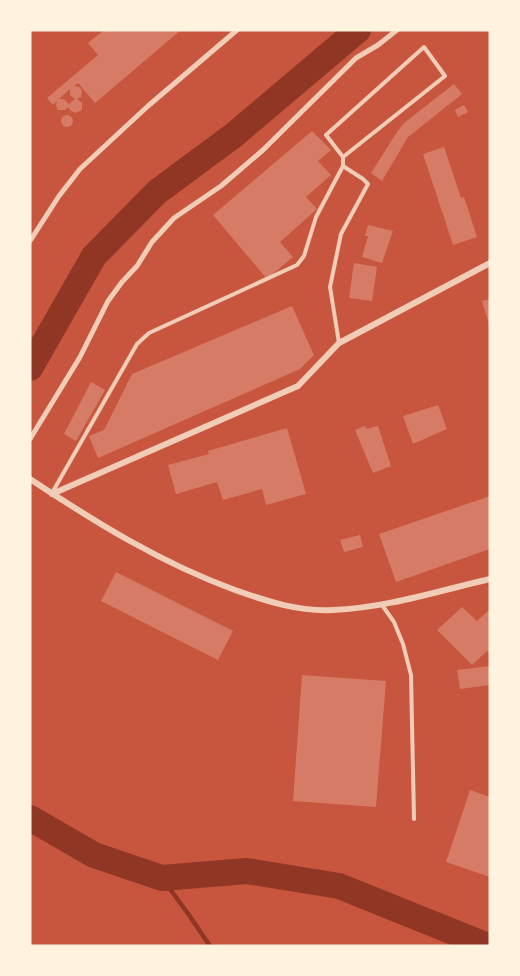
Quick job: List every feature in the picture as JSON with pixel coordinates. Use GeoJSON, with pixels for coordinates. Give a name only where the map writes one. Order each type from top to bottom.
{"type":"FeatureCollection","features":[{"type":"Feature","properties":{"kind":"street"},"geometry":{"type":"LineString","coordinates":[[30,241],[59,196],[80,169],[148,106],[237,30]]}},
{"type":"Feature","properties":{"kind":"street"},"geometry":{"type":"LineString","coordinates":[[30,439],[80,357],[108,301],[137,266],[152,242],[174,218],[235,174],[282,132],[357,58],[397,30]]}},
{"type":"Feature","properties":{"kind":"street"},"geometry":{"type":"LineString","coordinates":[[52,494],[298,386],[339,344],[490,263]]}},
{"type":"Feature","properties":{"kind":"street"},"geometry":{"type":"LineString","coordinates":[[30,479],[87,517],[193,574],[261,599],[288,606],[331,610],[382,605],[490,579]]}},
{"type":"Feature","properties":{"kind":"lane"},"geometry":{"type":"LineString","coordinates":[[52,494],[137,344],[149,333],[297,265],[304,256],[316,218],[343,166],[343,157],[326,135],[424,47],[445,76],[343,157]]}},
{"type":"Feature","properties":{"kind":"lane"},"geometry":{"type":"LineString","coordinates":[[339,344],[330,287],[341,234],[368,184],[363,178],[343,166]]}},
{"type":"Feature","properties":{"kind":"lane"},"geometry":{"type":"LineString","coordinates":[[382,605],[394,622],[403,644],[411,675],[414,819]]}},
{"type":"Feature","properties":{"kind":"building"},"geometry":{"type":"Polygon","coordinates":[[[104,30],[181,30],[95,103],[78,83],[74,86],[82,90],[81,97],[77,99],[82,103],[82,110],[75,113],[68,107],[65,110],[58,110],[57,101],[53,105],[47,98],[98,55],[88,43],[104,30]],[[70,89],[59,99],[64,99],[69,104],[75,99],[70,95],[70,89]]]}},
{"type":"Feature","properties":{"kind":"building"},"geometry":{"type":"Polygon","coordinates":[[[454,84],[462,94],[408,137],[382,181],[371,173],[404,123],[454,84]]]}},
{"type":"Feature","properties":{"kind":"building"},"geometry":{"type":"Polygon","coordinates":[[[464,105],[468,112],[458,117],[455,110],[464,105]]]}},
{"type":"Feature","properties":{"kind":"building"},"geometry":{"type":"Polygon","coordinates":[[[69,115],[73,121],[69,127],[65,127],[61,119],[69,115]]]}},
{"type":"Feature","properties":{"kind":"building"},"geometry":{"type":"Polygon","coordinates":[[[312,131],[331,150],[318,161],[331,175],[306,197],[317,209],[280,242],[293,257],[267,279],[213,215],[312,131]]]}},
{"type":"Feature","properties":{"kind":"building"},"geometry":{"type":"Polygon","coordinates":[[[444,147],[477,237],[453,245],[423,154],[444,147]]]}},
{"type":"Feature","properties":{"kind":"building"},"geometry":{"type":"Polygon","coordinates":[[[368,225],[393,231],[382,263],[362,257],[368,236],[365,236],[368,225]]]}},
{"type":"Feature","properties":{"kind":"building"},"geometry":{"type":"Polygon","coordinates":[[[354,263],[377,267],[372,301],[349,298],[354,263]]]}},
{"type":"Feature","properties":{"kind":"building"},"geometry":{"type":"Polygon","coordinates":[[[490,299],[490,324],[489,324],[482,301],[490,299]]]}},
{"type":"Feature","properties":{"kind":"building"},"geometry":{"type":"Polygon","coordinates":[[[292,306],[314,355],[300,369],[98,458],[89,436],[104,430],[132,374],[292,306]]]}},
{"type":"Feature","properties":{"kind":"building"},"geometry":{"type":"Polygon","coordinates":[[[91,382],[105,390],[76,441],[64,434],[91,382]]]}},
{"type":"Feature","properties":{"kind":"building"},"geometry":{"type":"Polygon","coordinates":[[[438,405],[447,429],[413,444],[403,416],[438,405]]]}},
{"type":"Feature","properties":{"kind":"building"},"geometry":{"type":"Polygon","coordinates":[[[365,426],[366,429],[378,426],[391,466],[373,473],[355,430],[365,426]]]}},
{"type":"Feature","properties":{"kind":"building"},"geometry":{"type":"Polygon","coordinates":[[[287,428],[306,494],[266,505],[262,489],[223,500],[217,482],[176,494],[168,465],[287,428]]]}},
{"type":"Feature","properties":{"kind":"building"},"geometry":{"type":"Polygon","coordinates":[[[490,496],[490,549],[396,582],[379,534],[490,496]]]}},
{"type":"Feature","properties":{"kind":"building"},"geometry":{"type":"Polygon","coordinates":[[[360,535],[363,547],[344,552],[340,540],[360,535]]]}},
{"type":"Feature","properties":{"kind":"building"},"geometry":{"type":"Polygon","coordinates":[[[116,572],[233,631],[218,660],[101,601],[116,572]]]}},
{"type":"Feature","properties":{"kind":"building"},"geometry":{"type":"Polygon","coordinates":[[[462,607],[477,621],[490,609],[490,654],[487,651],[472,665],[437,630],[462,607]]]}},
{"type":"Feature","properties":{"kind":"building"},"geometry":{"type":"Polygon","coordinates":[[[490,666],[490,685],[460,689],[457,670],[490,666]]]}},
{"type":"Feature","properties":{"kind":"building"},"geometry":{"type":"Polygon","coordinates":[[[302,675],[386,681],[376,807],[293,801],[302,675]]]}},
{"type":"Feature","properties":{"kind":"building"},"geometry":{"type":"Polygon","coordinates":[[[470,790],[490,797],[490,877],[446,862],[470,790]]]}},
{"type":"Feature","properties":{"kind":"waterway"},"geometry":{"type":"LineString","coordinates":[[30,368],[94,256],[157,192],[234,135],[358,30]]}},
{"type":"Feature","properties":{"kind":"waterway"},"geometry":{"type":"LineString","coordinates":[[30,818],[94,855],[162,878],[247,871],[339,886],[488,946]]}},
{"type":"Feature","properties":{"kind":"waterway"},"geometry":{"type":"LineString","coordinates":[[162,878],[210,946]]}}]}
